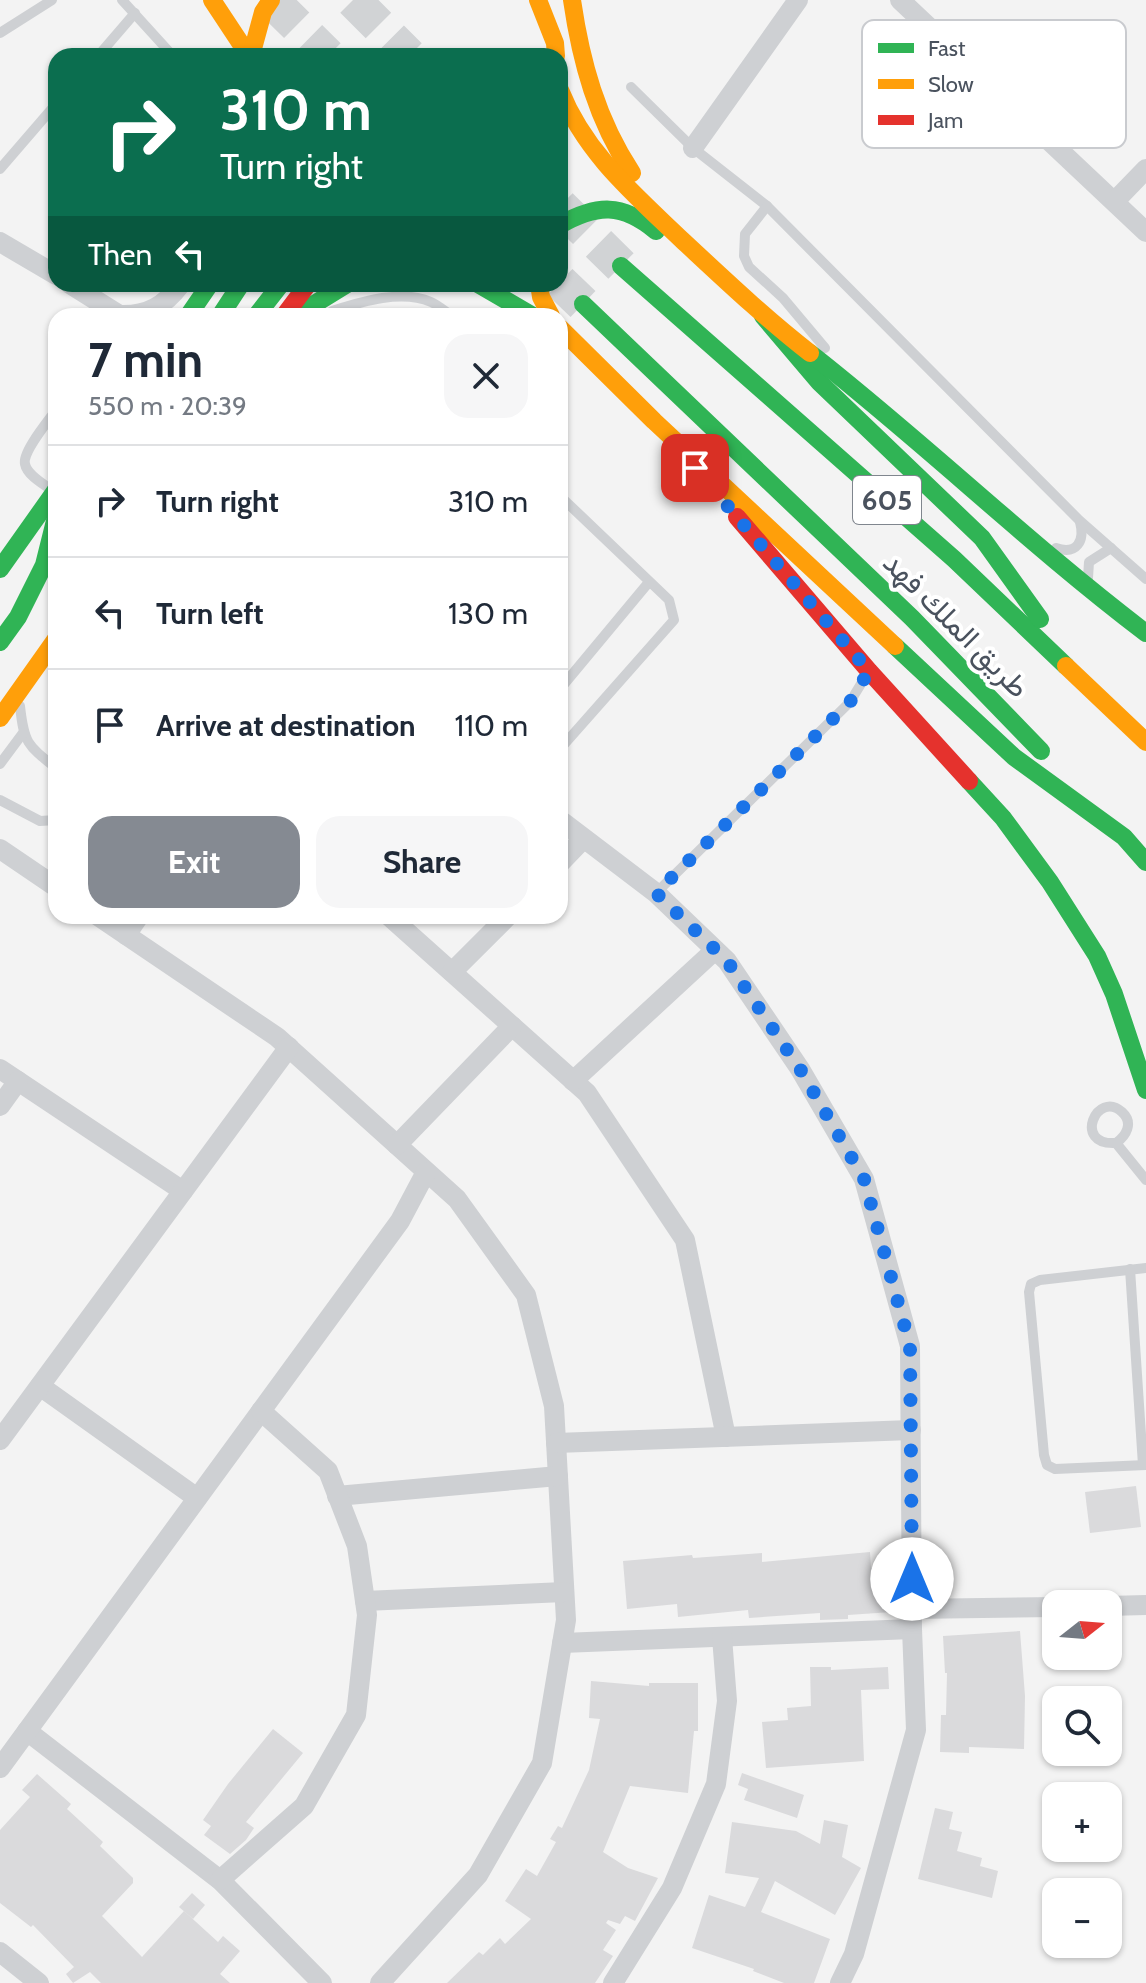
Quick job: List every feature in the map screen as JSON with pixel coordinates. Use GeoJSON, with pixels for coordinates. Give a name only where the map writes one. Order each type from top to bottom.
{"type":"FeatureCollection","features":[{"type":"Feature","properties":{"kind":"main road"},"geometry":{"type":"LineString","coordinates":[[212,0],[245,48]]}},
{"type":"Feature","properties":{"kind":"main road"},"geometry":{"type":"LineString","coordinates":[[252,48],[263,12],[271,0]]}},
{"type":"Feature","properties":{"kind":"main road"},"geometry":{"type":"LineString","coordinates":[[572,0],[585,71],[612,141],[629,169],[711,268]]}},
{"type":"Feature","properties":{"kind":"main road"},"geometry":{"type":"LineString","coordinates":[[540,1],[555,48]]}},
{"type":"Feature","properties":{"kind":"main road"},"geometry":{"type":"LineString","coordinates":[[568,112],[573,125],[592,150],[756,310],[868,398],[1091,591],[1146,633]]}},
{"type":"Feature","properties":{"kind":"main road"},"geometry":{"type":"LineString","coordinates":[[568,220],[591,210],[613,208],[633,214],[648,224],[702,275],[756,310],[819,382],[982,538],[1093,692]]}},
{"type":"Feature","properties":{"kind":"main road","name":"طريق الملك فهد"},"geometry":{"type":"LineString","coordinates":[[621,266],[954,559],[1146,742]]}},
{"type":"Feature","properties":{"kind":"main road"},"geometry":{"type":"LineString","coordinates":[[262,308],[275,292]]}},
{"type":"Feature","properties":{"kind":"main road"},"geometry":{"type":"LineString","coordinates":[[308,308],[334,292]]}},
{"type":"Feature","properties":{"kind":"main road"},"geometry":{"type":"LineString","coordinates":[[492,292],[519,308]]}},
{"type":"Feature","properties":{"kind":"main road"},"geometry":{"type":"LineString","coordinates":[[520,292],[540,308]]}},
{"type":"Feature","properties":{"kind":"main road","name":"طريق الملك فهد"},"geometry":{"type":"LineString","coordinates":[[583,304],[912,618],[1146,860]]}},
{"type":"Feature","properties":{"kind":"main road"},"geometry":{"type":"LineString","coordinates":[[568,336],[654,421],[1014,757],[1124,837]]}},
{"type":"Feature","properties":{"kind":"main road"},"geometry":{"type":"LineString","coordinates":[[654,421],[869,671],[1003,818],[1050,882],[1097,956],[1114,994],[1146,1090]]}},
{"type":"Feature","properties":{"kind":"main road"},"geometry":{"type":"LineString","coordinates":[[0,569],[48,501]]}},
{"type":"Feature","properties":{"kind":"main road"},"geometry":{"type":"LineString","coordinates":[[0,642],[18,617],[44,565],[48,549]]}},
{"type":"Feature","properties":{"kind":"main road"},"geometry":{"type":"LineString","coordinates":[[0,718],[48,650]]}},
{"type":"Feature","properties":{"kind":"street"},"geometry":{"type":"LineString","coordinates":[[693,148],[798,0]]}},
{"type":"Feature","properties":{"kind":"street"},"geometry":{"type":"LineString","coordinates":[[900,0],[921,20]]}},
{"type":"Feature","properties":{"kind":"street"},"geometry":{"type":"LineString","coordinates":[[1058,148],[1146,232]]}},
{"type":"Feature","properties":{"kind":"street"},"geometry":{"type":"LineString","coordinates":[[1115,201],[1146,169]]}},
{"type":"Feature","properties":{"kind":"street"},"geometry":{"type":"LineString","coordinates":[[0,242],[48,270]]}},
{"type":"Feature","properties":{"kind":"street"},"geometry":{"type":"LineString","coordinates":[[83,292],[110,308]]}},
{"type":"Feature","properties":{"kind":"street"},"geometry":{"type":"LineString","coordinates":[[157,308],[174,292]]}},
{"type":"Feature","properties":{"kind":"street"},"geometry":{"type":"LineString","coordinates":[[568,827],[656,893],[727,961],[800,1069],[864,1179],[910,1346],[916,1730],[854,1954],[840,1983]]}},
{"type":"Feature","properties":{"kind":"street"},"geometry":{"type":"LineString","coordinates":[[568,855],[583,839]]}},
{"type":"Feature","properties":{"kind":"street"},"geometry":{"type":"LineString","coordinates":[[0,849],[48,882]]}},
{"type":"Feature","properties":{"kind":"street"},"geometry":{"type":"LineString","coordinates":[[110,924],[289,1047],[457,1199],[526,1295],[554,1406],[566,1620],[542,1763],[478,1875],[380,1983]]}},
{"type":"Feature","properties":{"kind":"street"},"geometry":{"type":"LineString","coordinates":[[126,935],[134,924]]}},
{"type":"Feature","properties":{"kind":"street"},"geometry":{"type":"LineString","coordinates":[[398,924],[587,1093],[685,1240],[726,1437]]}},
{"type":"Feature","properties":{"kind":"street"},"geometry":{"type":"LineString","coordinates":[[452,972],[500,924]]}},
{"type":"Feature","properties":{"kind":"street"},"geometry":{"type":"LineString","coordinates":[[573,1081],[714,951]]}},
{"type":"Feature","properties":{"kind":"street"},"geometry":{"type":"LineString","coordinates":[[397,1145],[512,1026]]}},
{"type":"Feature","properties":{"kind":"street"},"geometry":{"type":"LineString","coordinates":[[0,1440],[289,1047]]}},
{"type":"Feature","properties":{"kind":"street"},"geometry":{"type":"LineString","coordinates":[[0,1069],[183,1191]]}},
{"type":"Feature","properties":{"kind":"street"},"geometry":{"type":"LineString","coordinates":[[0,1106],[18,1081]]}},
{"type":"Feature","properties":{"kind":"street"},"geometry":{"type":"LineString","coordinates":[[0,1768],[400,1221],[426,1172]]}},
{"type":"Feature","properties":{"kind":"street"},"geometry":{"type":"LineString","coordinates":[[40,1386],[197,1498]]}},
{"type":"Feature","properties":{"kind":"street"},"geometry":{"type":"LineString","coordinates":[[220,1880],[304,1806],[356,1715],[367,1615],[357,1546],[328,1471],[261,1411]]}},
{"type":"Feature","properties":{"kind":"street"},"geometry":{"type":"LineString","coordinates":[[556,1443],[911,1430]]}},
{"type":"Feature","properties":{"kind":"street"},"geometry":{"type":"LineString","coordinates":[[337,1496],[558,1476]]}},
{"type":"Feature","properties":{"kind":"street"},"geometry":{"type":"LineString","coordinates":[[365,1601],[564,1592]]}},
{"type":"Feature","properties":{"kind":"street"},"geometry":{"type":"LineString","coordinates":[[1122,1606],[1146,1605]]}},
{"type":"Feature","properties":{"kind":"street"},"geometry":{"type":"LineString","coordinates":[[562,1643],[722,1637],[1042,1608]]}},
{"type":"Feature","properties":{"kind":"street"},"geometry":{"type":"LineString","coordinates":[[613,1983],[672,1888],[716,1784],[727,1701],[722,1637]]}},
{"type":"Feature","properties":{"kind":"street"},"geometry":{"type":"LineString","coordinates":[[27,1731],[220,1880],[322,1983]]}},
{"type":"Feature","properties":{"kind":"street"},"geometry":{"type":"LineString","coordinates":[[0,1952],[39,1983]]}},
{"type":"Feature","properties":{"kind":"lane"},"geometry":{"type":"LineString","coordinates":[[0,33],[52,0]]}},
{"type":"Feature","properties":{"kind":"lane"},"geometry":{"type":"LineString","coordinates":[[122,0],[166,48]]}},
{"type":"Feature","properties":{"kind":"lane"},"geometry":{"type":"LineString","coordinates":[[105,48],[135,13]]}},
{"type":"Feature","properties":{"kind":"lane"},"geometry":{"type":"LineString","coordinates":[[631,87],[693,148],[767,206],[1079,520],[1146,579]]}},
{"type":"Feature","properties":{"kind":"lane"},"geometry":{"type":"LineString","coordinates":[[0,169],[48,113]]}},
{"type":"Feature","properties":{"kind":"lane"},"geometry":{"type":"LineString","coordinates":[[767,206],[745,234],[744,256],[749,267],[783,298],[868,398]]}},
{"type":"Feature","properties":{"kind":"lane"},"geometry":{"type":"LineString","coordinates":[[345,308],[387,298],[431,302],[440,308]]}},
{"type":"Feature","properties":{"kind":"lane"},"geometry":{"type":"LineString","coordinates":[[48,422],[26,454],[25,464],[31,474],[48,486]]}},
{"type":"Feature","properties":{"kind":"lane"},"geometry":{"type":"LineString","coordinates":[[568,504],[669,600],[674,620],[568,740]]}},
{"type":"Feature","properties":{"kind":"lane"},"geometry":{"type":"LineString","coordinates":[[1036,542],[1064,551],[1073,548],[1083,535],[1079,520]]}},
{"type":"Feature","properties":{"kind":"lane"},"geometry":{"type":"LineString","coordinates":[[1091,591],[1087,573],[1089,562],[1111,548]]}},
{"type":"Feature","properties":{"kind":"lane"},"geometry":{"type":"LineString","coordinates":[[568,679],[649,582]]}},
{"type":"Feature","properties":{"kind":"lane"},"geometry":{"type":"LineString","coordinates":[[656,893],[850,702],[869,671]]}},
{"type":"Feature","properties":{"kind":"lane"},"geometry":{"type":"LineString","coordinates":[[18,692],[23,733],[33,749],[48,761]]}},
{"type":"Feature","properties":{"kind":"lane"},"geometry":{"type":"LineString","coordinates":[[0,764],[23,733]]}},
{"type":"Feature","properties":{"kind":"lane"},"geometry":{"type":"LineString","coordinates":[[0,800],[40,821],[48,820]]}},
{"type":"Feature","properties":{"kind":"lane"},"geometry":{"type":"LineString","coordinates":[[1116,1143],[1146,1180]]}},
{"type":"Feature","properties":{"kind":"lane"},"geometry":{"type":"LineString","coordinates":[[1130,1269],[1144,1465],[1055,1469],[1047,1465],[1029,1292],[1031,1284],[1040,1280],[1130,1269],[1146,1268]]}},
{"type":"Feature","properties":{"kind":"building"},"geometry":{"type":"Polygon","coordinates":[[[1136,1486],[1141,1527],[1090,1533],[1085,1492],[1136,1486]]]}},
{"type":"Feature","properties":{"kind":"building"},"geometry":{"type":"Polygon","coordinates":[[[870,1552],[871,1568],[889,1567],[892,1612],[820,1620],[820,1613],[749,1618],[748,1610],[678,1617],[677,1604],[627,1609],[623,1561],[762,1553],[762,1562],[870,1552]]]}},
{"type":"Feature","properties":{"kind":"building"},"geometry":{"type":"Polygon","coordinates":[[[1020,1631],[1025,1696],[1024,1749],[969,1747],[969,1753],[940,1752],[941,1715],[946,1715],[947,1673],[943,1636],[1020,1631]]]}},
{"type":"Feature","properties":{"kind":"building"},"geometry":{"type":"Polygon","coordinates":[[[810,1667],[831,1667],[831,1670],[888,1667],[889,1689],[861,1690],[864,1761],[766,1768],[762,1722],[788,1720],[787,1708],[811,1706],[810,1667]]]}},
{"type":"Feature","properties":{"kind":"building"},"geometry":{"type":"Polygon","coordinates":[[[591,1681],[649,1686],[649,1683],[698,1683],[698,1731],[694,1731],[688,1793],[630,1786],[603,1852],[628,1868],[658,1878],[635,1921],[625,1916],[620,1924],[608,1920],[606,1923],[616,1930],[603,1950],[613,1956],[595,1983],[447,1983],[479,1952],[483,1955],[500,1938],[505,1944],[531,1919],[505,1901],[526,1869],[537,1876],[556,1842],[550,1839],[558,1826],[562,1828],[589,1770],[600,1719],[589,1718],[591,1681]]]}},
{"type":"Feature","properties":{"kind":"building"},"geometry":{"type":"Polygon","coordinates":[[[273,1729],[303,1753],[246,1822],[254,1828],[230,1854],[204,1835],[211,1826],[203,1820],[273,1729]]]}},
{"type":"Feature","properties":{"kind":"building"},"geometry":{"type":"Polygon","coordinates":[[[742,1773],[804,1795],[797,1818],[744,1800],[748,1789],[738,1785],[742,1773]]]}},
{"type":"Feature","properties":{"kind":"building"},"geometry":{"type":"Polygon","coordinates":[[[37,1774],[71,1804],[67,1809],[103,1842],[100,1846],[133,1878],[133,1883],[102,1916],[142,1957],[184,1911],[218,1942],[223,1936],[240,1951],[220,1974],[230,1983],[101,1983],[90,1972],[73,1983],[66,1974],[74,1967],[33,1925],[31,1927],[0,1903],[0,1830],[30,1797],[22,1790],[37,1774]]]}},
{"type":"Feature","properties":{"kind":"building"},"geometry":{"type":"Polygon","coordinates":[[[935,1808],[953,1812],[949,1829],[962,1832],[957,1851],[982,1858],[980,1866],[998,1871],[992,1898],[918,1879],[935,1808]]]}},
{"type":"Feature","properties":{"kind":"building"},"geometry":{"type":"Polygon","coordinates":[[[824,1820],[848,1825],[842,1857],[861,1868],[835,1915],[775,1881],[761,1912],[830,1939],[814,1983],[784,1983],[754,1969],[692,1948],[709,1895],[745,1907],[759,1878],[725,1873],[732,1822],[796,1831],[820,1844],[824,1820]]]}},
{"type":"Feature","properties":{"kind":"building"},"geometry":{"type":"Polygon","coordinates":[[[192,1893],[205,1905],[193,1919],[179,1907],[192,1893]]]}},
{"type":"Feature","properties":{"kind":"tunnel"},"geometry":{"type":"LineString","coordinates":[[271,0],[320,48]]}},
{"type":"Feature","properties":{"kind":"tunnel"},"geometry":{"type":"LineString","coordinates":[[353,0],[401,48]]}},
{"type":"Feature","properties":{"kind":"tunnel"},"geometry":{"type":"LineString","coordinates":[[568,214],[621,266]]}},
{"type":"Feature","properties":{"kind":"tunnel"},"geometry":{"type":"LineString","coordinates":[[568,290],[583,304]]}},
{"type":"Feature","properties":{"kind":"traffic: fast"},"geometry":{"type":"LineString","coordinates":[[568,221],[598,210],[620,211],[656,231]]}},
{"type":"Feature","properties":{"kind":"traffic: fast"},"geometry":{"type":"LineString","coordinates":[[621,266],[954,559],[1066,666]]}},
{"type":"Feature","properties":{"kind":"traffic: fast"},"geometry":{"type":"LineString","coordinates":[[194,308],[204,292]]}},
{"type":"Feature","properties":{"kind":"traffic: fast"},"geometry":{"type":"LineString","coordinates":[[225,308],[236,292]]}},
{"type":"Feature","properties":{"kind":"traffic: fast"},"geometry":{"type":"LineString","coordinates":[[262,308],[275,292]]}},
{"type":"Feature","properties":{"kind":"traffic: fast"},"geometry":{"type":"LineString","coordinates":[[308,308],[334,292]]}},
{"type":"Feature","properties":{"kind":"traffic: fast"},"geometry":{"type":"LineString","coordinates":[[492,292],[519,308]]}},
{"type":"Feature","properties":{"kind":"traffic: fast"},"geometry":{"type":"LineString","coordinates":[[583,304],[912,618],[1041,751]]}},
{"type":"Feature","properties":{"kind":"traffic: fast"},"geometry":{"type":"LineString","coordinates":[[763,316],[819,382],[982,538],[1040,619]]}},
{"type":"Feature","properties":{"kind":"traffic: fast"},"geometry":{"type":"LineString","coordinates":[[810,353],[1146,633]]}},
{"type":"Feature","properties":{"kind":"traffic: fast"},"geometry":{"type":"LineString","coordinates":[[0,569],[48,501]]}},
{"type":"Feature","properties":{"kind":"traffic: fast"},"geometry":{"type":"LineString","coordinates":[[0,642],[18,617],[44,565],[48,549]]}},
{"type":"Feature","properties":{"kind":"traffic: fast"},"geometry":{"type":"LineString","coordinates":[[895,646],[1014,757],[1124,837],[1146,862]]}},
{"type":"Feature","properties":{"kind":"traffic: fast"},"geometry":{"type":"LineString","coordinates":[[969,781],[1003,818],[1050,882],[1097,956],[1114,994],[1146,1090]]}},
{"type":"Feature","properties":{"kind":"traffic: slow"},"geometry":{"type":"LineString","coordinates":[[212,0],[244,48]]}},
{"type":"Feature","properties":{"kind":"traffic: slow"},"geometry":{"type":"LineString","coordinates":[[253,48],[263,12],[271,0]]}},
{"type":"Feature","properties":{"kind":"traffic: slow"},"geometry":{"type":"LineString","coordinates":[[538,0],[555,48]]}},
{"type":"Feature","properties":{"kind":"traffic: slow"},"geometry":{"type":"LineString","coordinates":[[572,0],[592,90],[609,132],[632,173]]}},
{"type":"Feature","properties":{"kind":"traffic: slow"},"geometry":{"type":"LineString","coordinates":[[568,108],[597,153],[629,189],[745,298],[810,353]]}},
{"type":"Feature","properties":{"kind":"traffic: slow"},"geometry":{"type":"LineString","coordinates":[[540,292],[547,308]]}},
{"type":"Feature","properties":{"kind":"traffic: slow"},"geometry":{"type":"LineString","coordinates":[[568,336],[654,421],[895,646]]}},
{"type":"Feature","properties":{"kind":"traffic: slow"},"geometry":{"type":"LineString","coordinates":[[0,718],[48,650]]}},
{"type":"Feature","properties":{"kind":"traffic: slow"},"geometry":{"type":"LineString","coordinates":[[1066,666],[1146,742]]}},
{"type":"Feature","properties":{"kind":"traffic: jam"},"geometry":{"type":"LineString","coordinates":[[290,308],[302,292]]}},
{"type":"Feature","properties":{"kind":"traffic: jam"},"geometry":{"type":"LineString","coordinates":[[737,517],[869,671],[969,781]]}},
{"type":"Feature","properties":{"kind":"route"},"geometry":{"type":"LineString","coordinates":[[695,468],[869,671],[850,702],[656,893],[727,961],[800,1069],[864,1179],[910,1346],[912,1579]]}}]}
